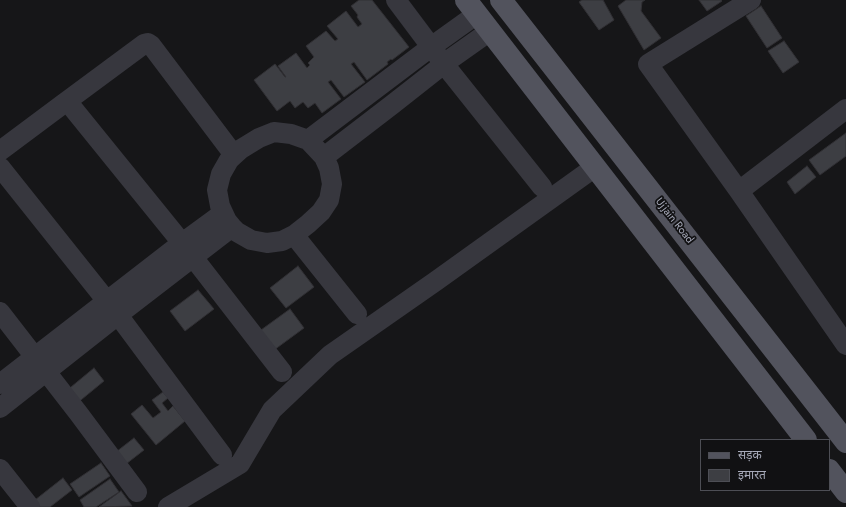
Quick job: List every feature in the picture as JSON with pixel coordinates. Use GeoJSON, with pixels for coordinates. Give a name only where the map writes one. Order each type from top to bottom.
{"type":"FeatureCollection","features":[{"type":"Feature","properties":{"kind":"main road","name":"Ujjain Road"},"geometry":{"type":"LineString","coordinates":[[502,0],[846,442]]}},
{"type":"Feature","properties":{"kind":"main road"},"geometry":{"type":"LineString","coordinates":[[472,7],[805,439]]}},
{"type":"Feature","properties":{"kind":"main road"},"geometry":{"type":"LineString","coordinates":[[576,142],[600,125]]}},
{"type":"Feature","properties":{"kind":"main road"},"geometry":{"type":"LineString","coordinates":[[830,471],[846,492]]}},
{"type":"Feature","properties":{"kind":"street"},"geometry":{"type":"LineString","coordinates":[[396,0],[431,48],[542,187]]}},
{"type":"Feature","properties":{"kind":"street"},"geometry":{"type":"LineString","coordinates":[[751,0],[648,64],[739,191],[846,345]]}},
{"type":"Feature","properties":{"kind":"street"},"geometry":{"type":"LineString","coordinates":[[308,140],[431,48],[472,7]]}},
{"type":"Feature","properties":{"kind":"street"},"geometry":{"type":"LineString","coordinates":[[324,157],[444,64],[490,31]]}},
{"type":"Feature","properties":{"kind":"street"},"geometry":{"type":"LineString","coordinates":[[0,151],[144,44],[148,43],[234,155]]}},
{"type":"Feature","properties":{"kind":"street"},"geometry":{"type":"LineString","coordinates":[[380,87],[393,104]]}},
{"type":"Feature","properties":{"kind":"street"},"geometry":{"type":"LineString","coordinates":[[67,101],[282,372]]}},
{"type":"Feature","properties":{"kind":"street"},"geometry":{"type":"LineString","coordinates":[[739,191],[846,109]]}},
{"type":"Feature","properties":{"kind":"street"},"geometry":{"type":"LineString","coordinates":[[274,132],[291,134],[308,140],[324,157],[329,168],[332,184],[329,200],[321,212],[294,235],[282,241],[266,243],[251,240],[237,232],[220,206],[218,190],[221,174],[229,160],[234,155],[259,138],[274,132]]}},
{"type":"Feature","properties":{"kind":"street"},"geometry":{"type":"LineString","coordinates":[[168,507],[240,464],[272,410],[330,355],[595,167]]}},
{"type":"Feature","properties":{"kind":"street"},"geometry":{"type":"LineString","coordinates":[[0,168],[112,308],[222,455]]}},
{"type":"Feature","properties":{"kind":"street"},"geometry":{"type":"LineString","coordinates":[[0,408],[40,364],[228,220]]}},
{"type":"Feature","properties":{"kind":"street"},"geometry":{"type":"LineString","coordinates":[[294,235],[356,314]]}},
{"type":"Feature","properties":{"kind":"street"},"geometry":{"type":"LineString","coordinates":[[0,312],[137,492]]}},
{"type":"Feature","properties":{"kind":"street"},"geometry":{"type":"LineString","coordinates":[[0,384],[40,364]]}},
{"type":"Feature","properties":{"kind":"street"},"geometry":{"type":"LineString","coordinates":[[0,469],[30,507]]}},
{"type":"Feature","properties":{"kind":"building"},"geometry":{"type":"Polygon","coordinates":[[[359,0],[372,0],[409,47],[387,62],[388,64],[367,80],[354,62],[351,64],[365,82],[344,97],[331,80],[328,82],[341,99],[322,113],[315,103],[308,108],[303,102],[295,108],[290,101],[277,111],[254,80],[275,64],[286,77],[278,66],[296,53],[307,68],[310,65],[308,63],[314,57],[306,46],[326,31],[335,41],[338,39],[327,26],[346,11],[358,27],[362,24],[357,17],[358,15],[351,6],[359,0]]]}},
{"type":"Feature","properties":{"kind":"building"},"geometry":{"type":"Polygon","coordinates":[[[582,0],[603,0],[614,20],[599,30],[579,2],[582,0]]]}},
{"type":"Feature","properties":{"kind":"building"},"geometry":{"type":"Polygon","coordinates":[[[626,0],[645,0],[642,2],[641,11],[661,38],[644,50],[618,6],[626,0]]]}},
{"type":"Feature","properties":{"kind":"building"},"geometry":{"type":"Polygon","coordinates":[[[699,0],[721,0],[722,1],[707,11],[699,0]]]}},
{"type":"Feature","properties":{"kind":"building"},"geometry":{"type":"Polygon","coordinates":[[[761,6],[782,38],[767,48],[746,16],[761,6]]]}},
{"type":"Feature","properties":{"kind":"building"},"geometry":{"type":"Polygon","coordinates":[[[784,41],[799,62],[783,73],[768,51],[784,41]]]}},
{"type":"Feature","properties":{"kind":"building"},"geometry":{"type":"Polygon","coordinates":[[[846,133],[846,156],[820,175],[809,160],[846,133]]]}},
{"type":"Feature","properties":{"kind":"building"},"geometry":{"type":"Polygon","coordinates":[[[807,166],[816,177],[795,194],[787,182],[807,166]]]}},
{"type":"Feature","properties":{"kind":"building"},"geometry":{"type":"Polygon","coordinates":[[[298,266],[314,287],[286,308],[270,288],[298,266]]]}},
{"type":"Feature","properties":{"kind":"building"},"geometry":{"type":"Polygon","coordinates":[[[198,290],[214,309],[185,331],[170,311],[198,290]]]}},
{"type":"Feature","properties":{"kind":"building"},"geometry":{"type":"Polygon","coordinates":[[[290,309],[304,328],[274,350],[261,330],[290,309]]]}},
{"type":"Feature","properties":{"kind":"building"},"geometry":{"type":"Polygon","coordinates":[[[94,368],[104,381],[76,404],[65,392],[94,368]]]}},
{"type":"Feature","properties":{"kind":"building"},"geometry":{"type":"Polygon","coordinates":[[[163,392],[168,398],[162,403],[168,411],[173,406],[185,421],[156,445],[131,414],[142,405],[153,418],[161,412],[152,400],[163,392]]]}},
{"type":"Feature","properties":{"kind":"building"},"geometry":{"type":"Polygon","coordinates":[[[134,438],[144,450],[126,464],[116,452],[134,438]]]}},
{"type":"Feature","properties":{"kind":"building"},"geometry":{"type":"Polygon","coordinates":[[[101,463],[110,476],[79,497],[70,484],[101,463]]]}},
{"type":"Feature","properties":{"kind":"building"},"geometry":{"type":"Polygon","coordinates":[[[63,478],[72,490],[50,507],[40,507],[35,500],[63,478]]]}},
{"type":"Feature","properties":{"kind":"building"},"geometry":{"type":"Polygon","coordinates":[[[110,479],[119,492],[96,507],[84,507],[80,500],[110,479]]]}},
{"type":"Feature","properties":{"kind":"building"},"geometry":{"type":"Polygon","coordinates":[[[121,491],[132,506],[99,507],[121,491]]]}}]}
